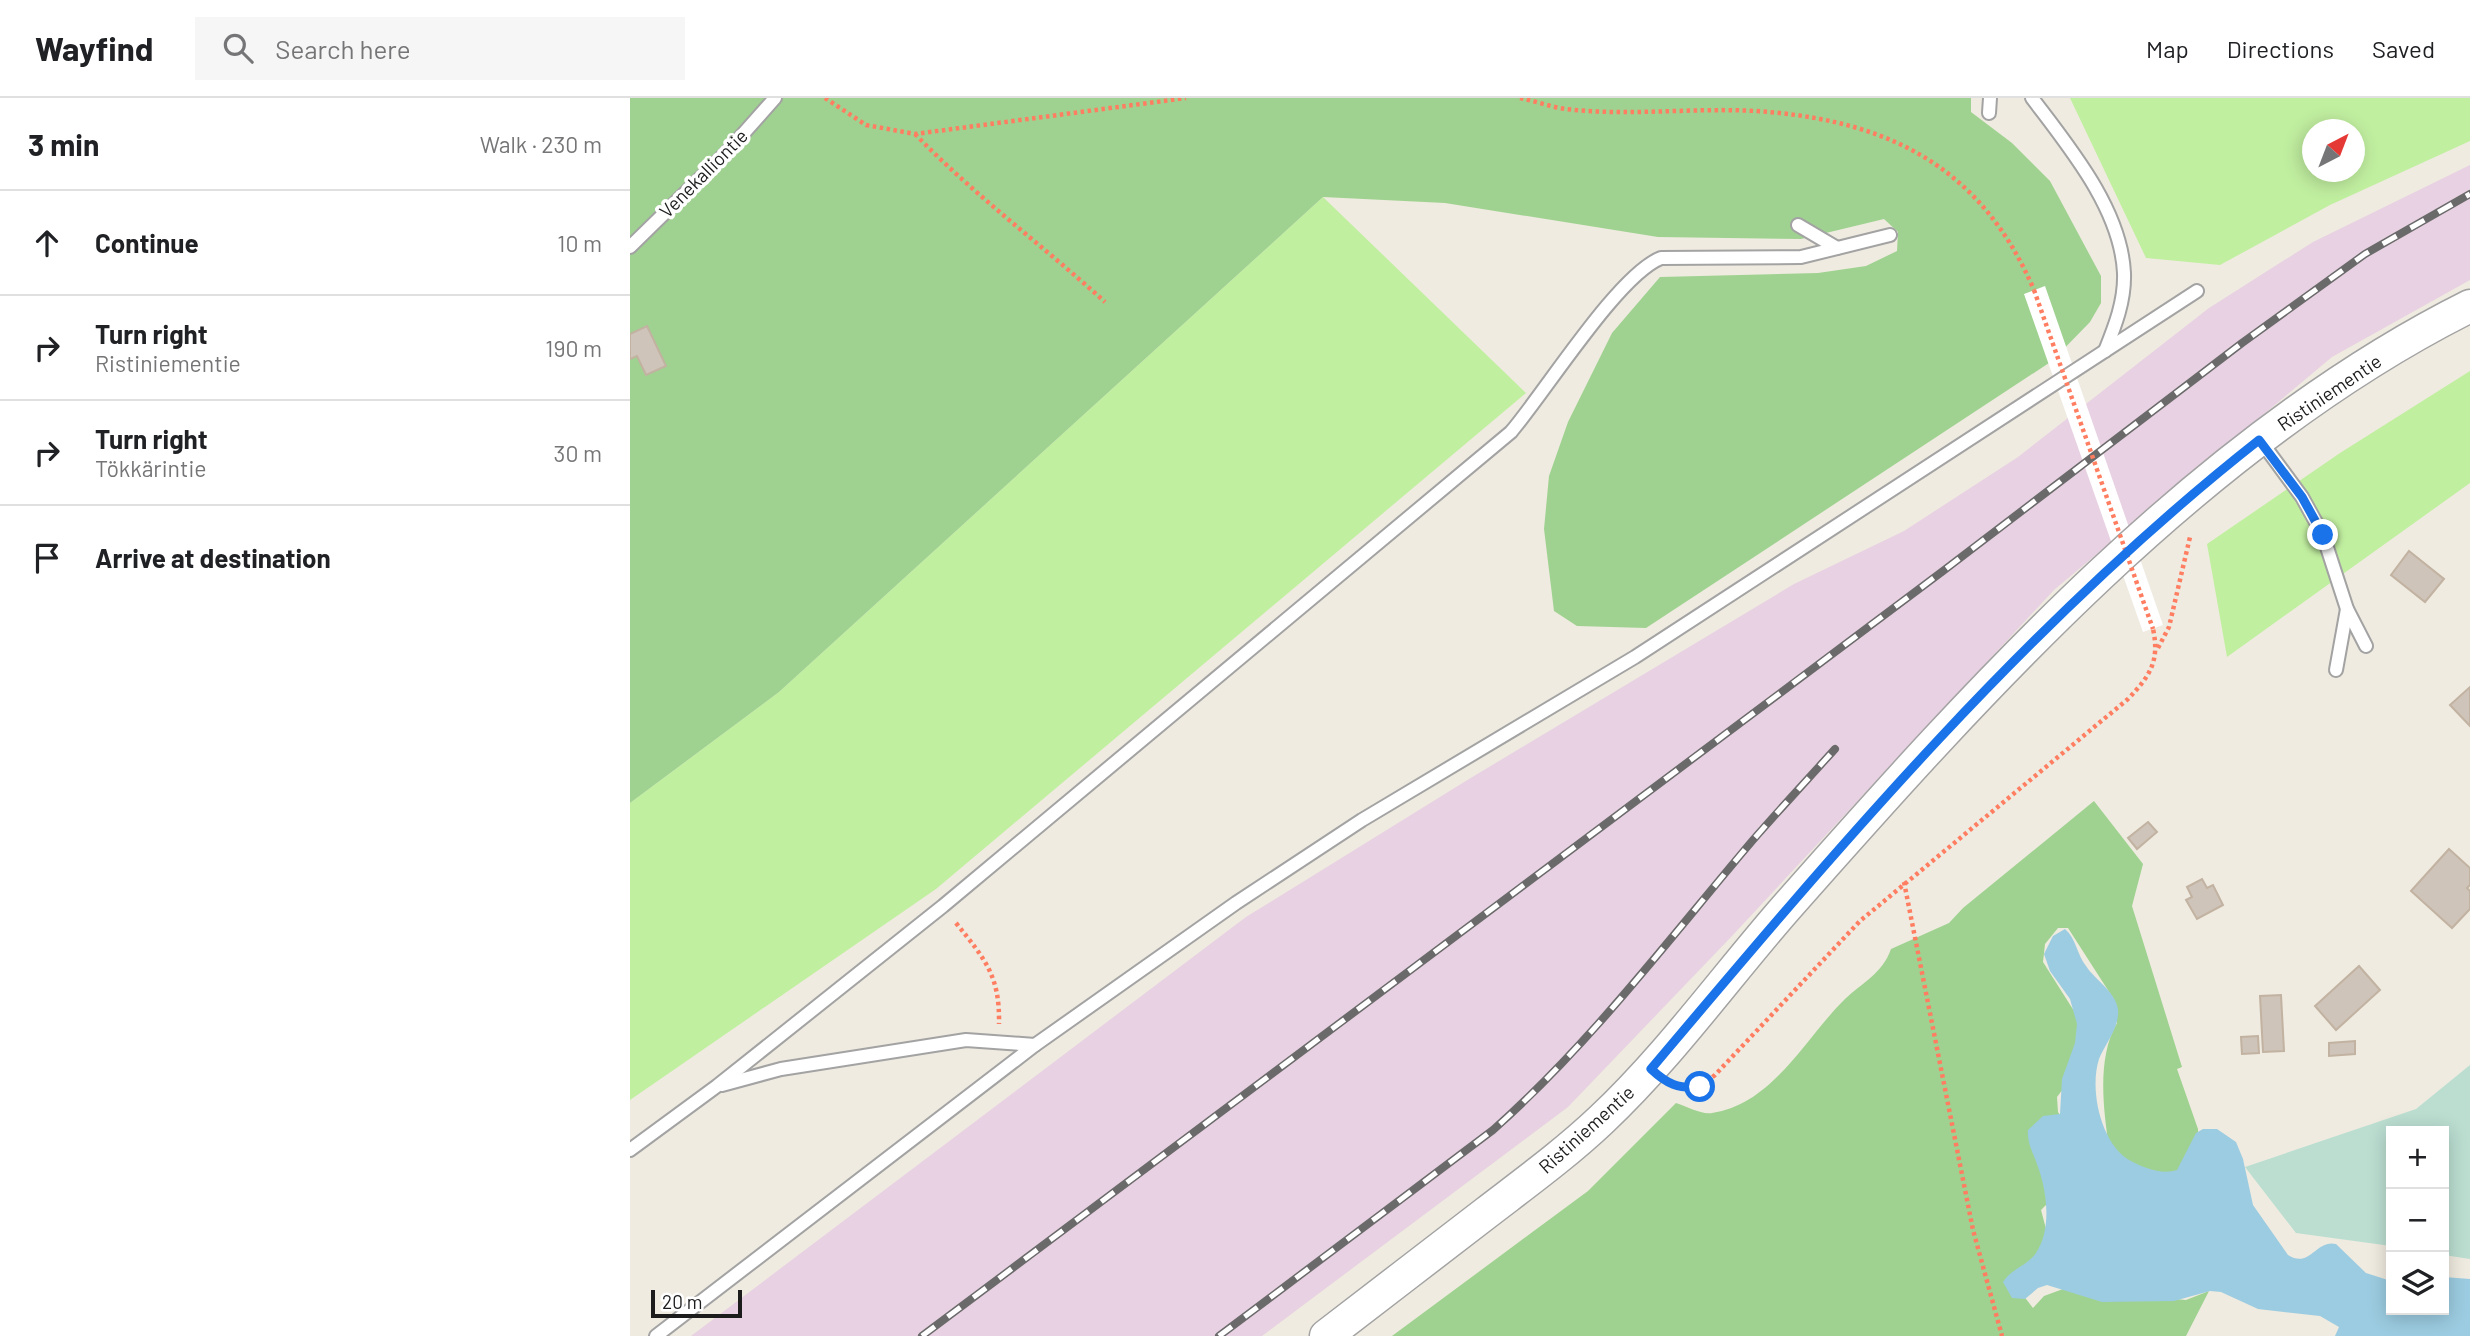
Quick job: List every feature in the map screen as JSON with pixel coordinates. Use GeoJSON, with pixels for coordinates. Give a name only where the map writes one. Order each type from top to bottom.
{"type":"FeatureCollection","features":[{"type":"Feature","properties":{"kind":"street","name":"Ristiniementie"},"geometry":{"type":"LineString","coordinates":[[1326,1336],[1544,1169],[1600,1121],[1651,1069],[1921,755],[2110,566],[2202,485],[2343,378],[2470,306]]}},
{"type":"Feature","properties":{"kind":"lane","name":"Venekalliontie"},"geometry":{"type":"LineString","coordinates":[[630,247],[727,152],[775,98]]}},
{"type":"Feature","properties":{"kind":"lane"},"geometry":{"type":"LineString","coordinates":[[1989,113],[1990,98]]}},
{"type":"Feature","properties":{"kind":"lane"},"geometry":{"type":"LineString","coordinates":[[2032,98],[2084,166],[2112,224],[2124,272],[2120,312],[2105,351]]}},
{"type":"Feature","properties":{"kind":"lane"},"geometry":{"type":"LineString","coordinates":[[1798,225],[1836,248]]}},
{"type":"Feature","properties":{"kind":"lane"},"geometry":{"type":"LineString","coordinates":[[630,1150],[717,1086],[943,906],[1511,432],[1538,400],[1593,323],[1647,263],[1661,258],[1801,257],[1890,235]]}},
{"type":"Feature","properties":{"kind":"lane"},"geometry":{"type":"LineString","coordinates":[[656,1336],[1035,1045],[1236,903],[1362,820],[1635,657],[2197,291]]}},
{"type":"Feature","properties":{"kind":"lane"},"geometry":{"type":"LineString","coordinates":[[2259,440],[2302,497],[2323,535],[2347,609],[2366,646]]}},
{"type":"Feature","properties":{"kind":"lane"},"geometry":{"type":"LineString","coordinates":[[2336,670],[2347,609]]}},
{"type":"Feature","properties":{"kind":"lane"},"geometry":{"type":"LineString","coordinates":[[717,1086],[781,1069],[966,1040],[1035,1045]]}},
{"type":"Feature","properties":{"kind":"path"},"geometry":{"type":"LineString","coordinates":[[825,98],[866,125],[888,132],[915,134],[1186,98]]}},
{"type":"Feature","properties":{"kind":"path"},"geometry":{"type":"LineString","coordinates":[[1520,98],[1566,108],[1766,112],[1858,127],[1925,155],[1958,179],[2004,230],[2034,290],[2158,648]]}},
{"type":"Feature","properties":{"kind":"path"},"geometry":{"type":"LineString","coordinates":[[915,134],[958,178],[1043,246],[1105,302]]}},
{"type":"Feature","properties":{"kind":"path"},"geometry":{"type":"LineString","coordinates":[[1651,1069],[1667,1084],[1683,1088],[1700,1087],[1715,1076],[1828,952],[1904,882],[2128,699],[2147,680],[2155,664],[2158,648],[2169,627],[2190,535]]}},
{"type":"Feature","properties":{"kind":"path"},"geometry":{"type":"LineString","coordinates":[[1904,882],[1913,939],[1973,1230],[2002,1336]]}},
{"type":"Feature","properties":{"kind":"path"},"geometry":{"type":"LineString","coordinates":[[943,906],[982,956],[999,994],[999,1042]]}},
{"type":"Feature","properties":{"kind":"shaded area"},"geometry":{"type":"Polygon","coordinates":[[[2470,165],[2470,280],[2332,357],[2054,590],[1732,936],[1568,1107],[1262,1336],[691,1336],[1246,917],[1469,779],[1794,584],[1904,531],[2018,457],[2209,308],[2313,242],[2470,165]]]}},
{"type":"Feature","properties":{"kind":"green space"},"geometry":{"type":"Polygon","coordinates":[[[630,98],[1971,98],[1971,112],[2012,143],[2050,181],[2101,276],[2101,303],[2090,322],[2052,361],[1646,628],[1577,626],[1554,611],[1544,529],[1549,476],[1568,422],[1612,333],[1660,277],[1818,273],[1866,266],[1897,251],[1898,232],[1884,219],[1801,239],[1658,237],[1445,203],[1323,197],[779,692],[630,803],[630,98]]]}},
{"type":"Feature","properties":{"kind":"green space"},"geometry":{"type":"Polygon","coordinates":[[[2070,98],[2470,98],[2470,141],[2330,205],[2220,265],[2146,258],[2070,98]]]}},
{"type":"Feature","properties":{"kind":"green space"},"geometry":{"type":"Polygon","coordinates":[[[1323,197],[1526,393],[936,889],[630,1100],[630,803],[779,692],[1323,197]]]}},
{"type":"Feature","properties":{"kind":"green space"},"geometry":{"type":"Polygon","coordinates":[[[2470,371],[2470,483],[2227,657],[2207,544],[2340,453],[2470,371]]]}},
{"type":"Feature","properties":{"kind":"green space"},"geometry":{"type":"Polygon","coordinates":[[[2094,801],[2143,864],[2132,906],[2182,1067],[2177,1069],[2198,1129],[2198,1143],[2178,1180],[2129,1165],[2116,1150],[2109,1147],[2103,1083],[2106,1051],[2117,1023],[2113,998],[2068,928],[2058,928],[2045,944],[2043,962],[2081,1022],[2066,1085],[2057,1097],[2058,1112],[2071,1131],[2049,1202],[2041,1210],[2053,1255],[2016,1286],[2033,1308],[2044,1296],[2063,1289],[2186,1300],[2209,1291],[2186,1336],[1392,1336],[1588,1191],[1676,1103],[1699,1112],[1712,1113],[1734,1107],[1753,1097],[1787,1067],[1845,999],[1883,965],[1891,949],[1949,923],[1963,908],[2094,801]]]}},
{"type":"Feature","properties":{"kind":"green space"},"geometry":{"type":"Polygon","coordinates":[[[2470,1065],[2470,1259],[2449,1256],[2449,1126],[2386,1126],[2386,1245],[2296,1233],[2245,1167],[2416,1109],[2470,1065]]]}},
{"type":"Feature","properties":{"kind":"water"},"geometry":{"type":"Polygon","coordinates":[[[2065,929],[2072,937],[2083,962],[2113,997],[2118,1009],[2114,1029],[2099,1059],[2096,1086],[2105,1130],[2121,1153],[2147,1168],[2165,1172],[2177,1170],[2196,1133],[2203,1129],[2217,1129],[2236,1142],[2243,1159],[2253,1205],[2288,1255],[2302,1258],[2323,1246],[2336,1244],[2366,1273],[2386,1279],[2386,1315],[2449,1315],[2449,1277],[2470,1279],[2470,1336],[2335,1336],[2339,1327],[2320,1316],[2258,1309],[2221,1292],[2210,1291],[2174,1301],[2102,1302],[2047,1285],[2038,1288],[2025,1299],[2012,1298],[2003,1282],[2036,1253],[2046,1222],[2044,1188],[2028,1130],[2043,1116],[2060,1114],[2062,1079],[2075,1043],[2077,1024],[2070,999],[2050,971],[2044,954],[2053,936],[2065,929]]]}},
{"type":"Feature","properties":{"kind":"pier"},"geometry":{"type":"Polygon","coordinates":[[[2045,286],[2163,625],[2143,632],[2024,294],[2045,286]]]}},
{"type":"Feature","properties":{"kind":"building"},"geometry":{"type":"Polygon","coordinates":[[[647,326],[666,366],[646,375],[637,356],[630,359],[630,334],[647,326]]]}},
{"type":"Feature","properties":{"kind":"building"},"geometry":{"type":"Polygon","coordinates":[[[2409,551],[2444,579],[2425,602],[2391,575],[2409,551]]]}},
{"type":"Feature","properties":{"kind":"building"},"geometry":{"type":"Polygon","coordinates":[[[2470,687],[2470,726],[2450,705],[2470,687]]]}},
{"type":"Feature","properties":{"kind":"building"},"geometry":{"type":"Polygon","coordinates":[[[2148,822],[2157,832],[2137,849],[2128,838],[2148,822]]]}},
{"type":"Feature","properties":{"kind":"building"},"geometry":{"type":"Polygon","coordinates":[[[2449,849],[2470,868],[2470,885],[2467,888],[2470,891],[2470,909],[2452,928],[2411,891],[2449,849]]]}},
{"type":"Feature","properties":{"kind":"building"},"geometry":{"type":"Polygon","coordinates":[[[2202,879],[2207,888],[2213,885],[2223,905],[2197,919],[2186,900],[2192,897],[2187,887],[2202,879]]]}},
{"type":"Feature","properties":{"kind":"building"},"geometry":{"type":"Polygon","coordinates":[[[2359,966],[2380,990],[2336,1030],[2315,1006],[2359,966]]]}},
{"type":"Feature","properties":{"kind":"building"},"geometry":{"type":"Polygon","coordinates":[[[2281,995],[2284,1051],[2263,1052],[2260,996],[2281,995]]]}},
{"type":"Feature","properties":{"kind":"building"},"geometry":{"type":"Polygon","coordinates":[[[2258,1036],[2259,1053],[2242,1054],[2241,1037],[2258,1036]]]}},
{"type":"Feature","properties":{"kind":"building"},"geometry":{"type":"Polygon","coordinates":[[[2355,1041],[2355,1054],[2329,1056],[2329,1043],[2355,1041]]]}},
{"type":"Feature","properties":{"kind":"railway"},"geometry":{"type":"LineString","coordinates":[[922,1336],[1943,571],[2242,343],[2365,254],[2470,194]]}},
{"type":"Feature","properties":{"kind":"railway"},"geometry":{"type":"LineString","coordinates":[[1219,1336],[1493,1130],[1529,1097],[1596,1026],[1753,840],[1835,749]]}},
{"type":"Feature","properties":{"kind":"route"},"geometry":{"type":"LineString","coordinates":[[1700,1087],[1683,1088],[1667,1084],[1651,1069],[1921,755],[2110,566],[2202,485],[2259,440],[2302,497],[2323,535]]}}]}
